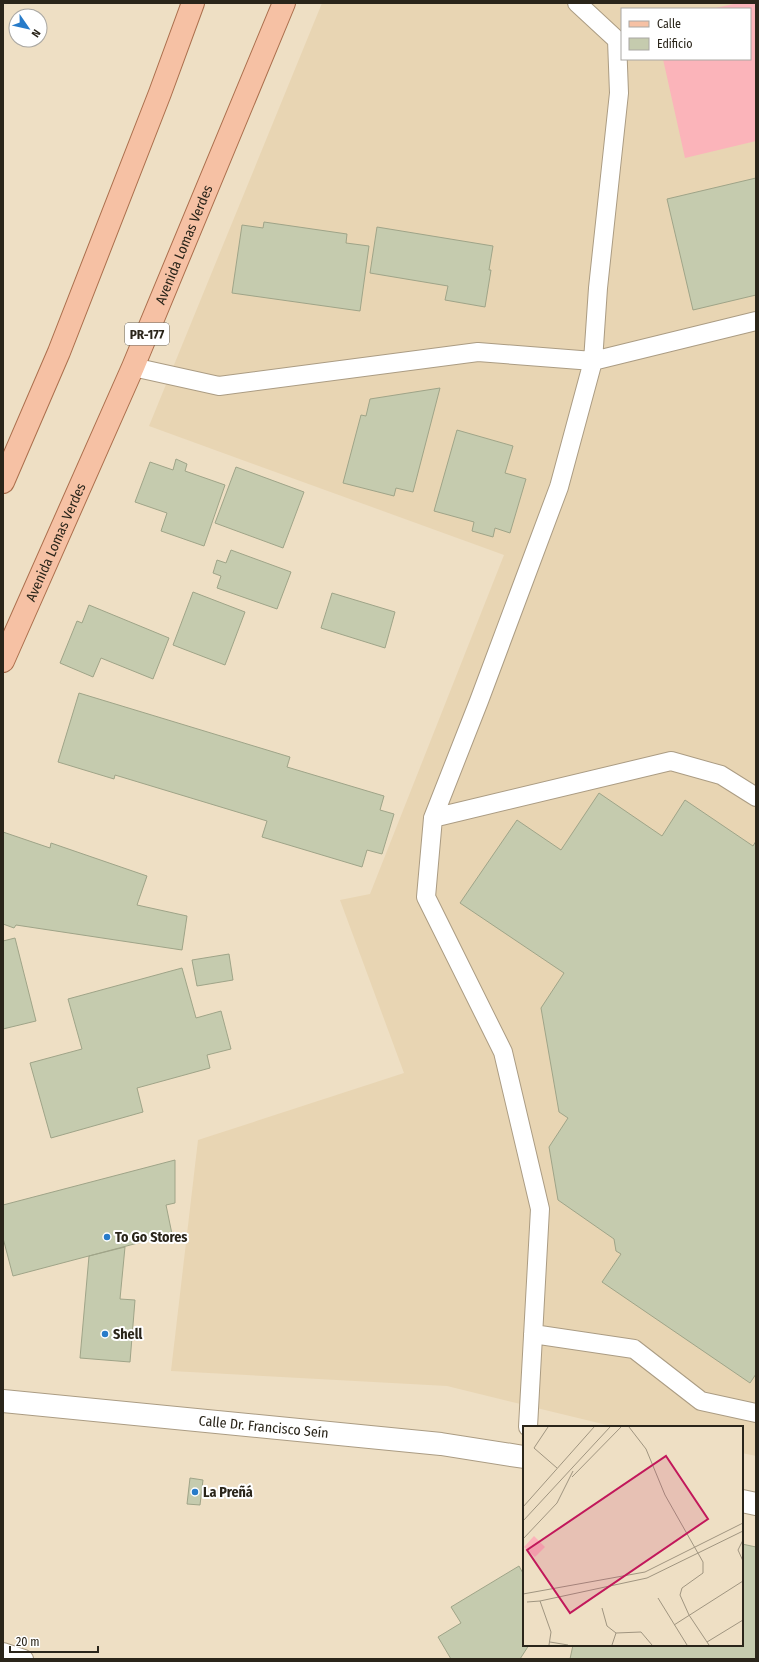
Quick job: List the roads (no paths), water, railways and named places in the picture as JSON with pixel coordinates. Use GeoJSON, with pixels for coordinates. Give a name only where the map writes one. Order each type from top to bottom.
{"type":"FeatureCollection","features":[{"type":"Feature","properties":{"kind":"main road"},"geometry":{"type":"LineString","coordinates":[[3,482],[59,352],[193,3]]}},
{"type":"Feature","properties":{"kind":"main road","name":"Avenida Lomas Verdes"},"geometry":{"type":"LineString","coordinates":[[3,662],[133,367],[284,3]]}},
{"type":"Feature","properties":{"kind":"street","name":"Calle Dr. Francisco Seín"},"geometry":{"type":"LineString","coordinates":[[3,1401],[441,1444],[523,1457]]}},
{"type":"Feature","properties":{"kind":"street"},"geometry":{"type":"LineString","coordinates":[[743,1501],[756,1504]]}},
{"type":"Feature","properties":{"kind":"lane"},"geometry":{"type":"LineString","coordinates":[[528,1426],[540,1209],[503,1052],[426,897],[433,818],[482,694],[559,487],[593,361],[598,288],[619,93],[617,40],[577,3]]}},
{"type":"Feature","properties":{"kind":"lane"},"geometry":{"type":"LineString","coordinates":[[133,367],[219,386],[478,352],[593,361],[756,321]]}},
{"type":"Feature","properties":{"kind":"lane"},"geometry":{"type":"LineString","coordinates":[[433,818],[671,761],[721,775],[756,797]]}},
{"type":"Feature","properties":{"kind":"lane"},"geometry":{"type":"LineString","coordinates":[[533,1334],[634,1349],[701,1401],[756,1413]]}},
{"type":"Feature","properties":{"kind":"lane"},"geometry":{"type":"LineString","coordinates":[[3,1652],[24,1659]]}},
{"type":"Feature","properties":{"kind":"place","name":"To Go Stores"},"geometry":{"type":"Point","coordinates":[107,1237]}},
{"type":"Feature","properties":{"kind":"place","name":"Shell"},"geometry":{"type":"Point","coordinates":[105,1334]}},
{"type":"Feature","properties":{"kind":"place","name":"La Preñá"},"geometry":{"type":"Point","coordinates":[195,1492]}}]}
